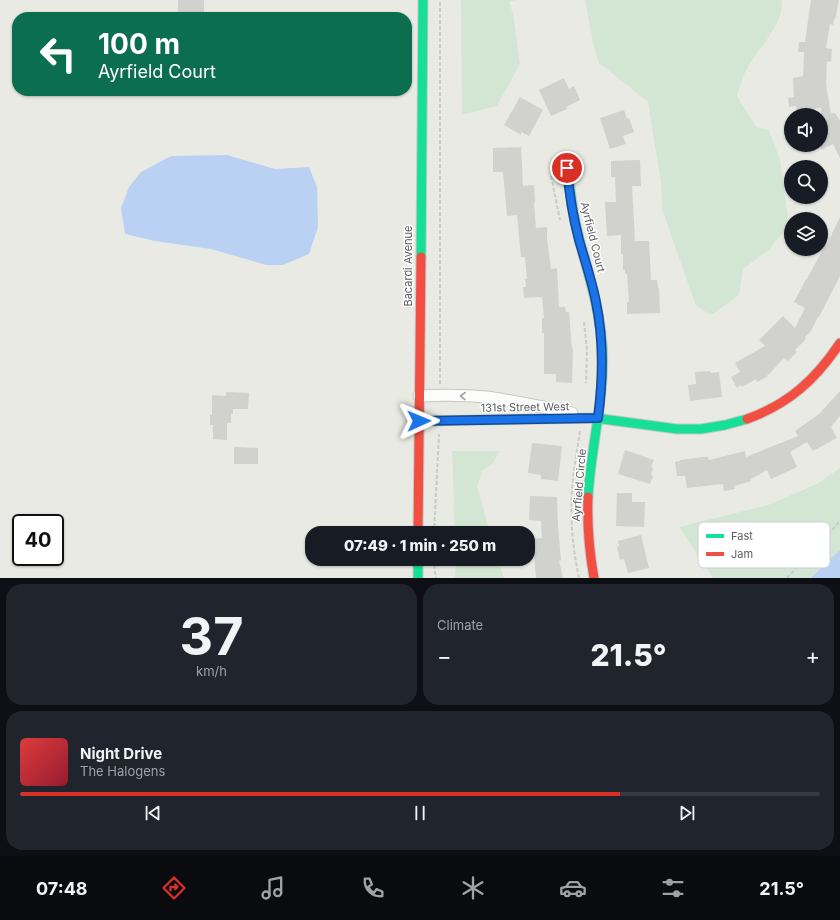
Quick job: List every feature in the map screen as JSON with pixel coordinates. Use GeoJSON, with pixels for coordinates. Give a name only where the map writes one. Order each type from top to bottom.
{"type":"FeatureCollection","features":[{"type":"Feature","properties":{"kind":"street","name":"Bacardi Avenue"},"geometry":{"type":"LineString","coordinates":[[418,526],[422,0]]}},
{"type":"Feature","properties":{"kind":"street","name":"Ayrfield Court"},"geometry":{"type":"LineString","coordinates":[[567,158],[568,179],[575,221],[592,282],[600,323],[602,364],[598,418]]}},
{"type":"Feature","properties":{"kind":"street","name":"131st Street West"},"geometry":{"type":"LineString","coordinates":[[419,421],[598,418],[666,428],[692,429],[720,427],[742,421],[775,407],[799,390],[820,370],[840,343]]}},
{"type":"Feature","properties":{"kind":"street"},"geometry":{"type":"LineString","coordinates":[[419,396],[469,396],[506,400],[598,418]]}},
{"type":"Feature","properties":{"kind":"street","name":"Ayrfield Circle"},"geometry":{"type":"LineString","coordinates":[[594,578],[590,555],[587,517],[589,480],[598,418]]}},
{"type":"Feature","properties":{"kind":"street"},"geometry":{"type":"LineString","coordinates":[[418,566],[418,578]]}},
{"type":"Feature","properties":{"kind":"path"},"geometry":{"type":"LineString","coordinates":[[440,0],[440,396]]}},
{"type":"Feature","properties":{"kind":"path"},"geometry":{"type":"LineString","coordinates":[[551,176],[561,225]]}},
{"type":"Feature","properties":{"kind":"path"},"geometry":{"type":"LineString","coordinates":[[584,320],[587,350],[586,384]]}},
{"type":"Feature","properties":{"kind":"path"},"geometry":{"type":"LineString","coordinates":[[434,526],[440,420]]}},
{"type":"Feature","properties":{"kind":"path"},"geometry":{"type":"LineString","coordinates":[[830,532],[840,520]]}},
{"type":"Feature","properties":{"kind":"path"},"geometry":{"type":"LineString","coordinates":[[435,566],[436,578]]}},
{"type":"Feature","properties":{"kind":"path"},"geometry":{"type":"LineString","coordinates":[[787,578],[796,568]]}},
{"type":"Feature","properties":{"kind":"green space"},"geometry":{"type":"Polygon","coordinates":[[[461,0],[516,0],[509,2],[513,14],[520,64],[497,106],[462,115],[461,0]]]}},
{"type":"Feature","properties":{"kind":"green space"},"geometry":{"type":"Polygon","coordinates":[[[585,0],[782,0],[782,9],[775,27],[745,72],[737,96],[756,127],[769,130],[780,160],[784,189],[784,204],[786,204],[787,212],[784,212],[784,231],[769,250],[743,269],[739,295],[711,315],[696,306],[662,209],[661,182],[648,102],[599,63],[594,47],[585,0]]]}},
{"type":"Feature","properties":{"kind":"green space"},"geometry":{"type":"Polygon","coordinates":[[[452,451],[500,451],[492,464],[483,470],[477,486],[488,526],[455,526],[452,451]]]}},
{"type":"Feature","properties":{"kind":"green space"},"geometry":{"type":"Polygon","coordinates":[[[840,468],[840,578],[713,578],[706,568],[830,568],[830,522],[699,522],[768,505],[817,484],[840,468]]]}},
{"type":"Feature","properties":{"kind":"green space"},"geometry":{"type":"Polygon","coordinates":[[[698,522],[698,556],[679,527],[698,522]]]}},
{"type":"Feature","properties":{"kind":"green space"},"geometry":{"type":"Polygon","coordinates":[[[456,566],[500,566],[504,578],[455,578],[456,566]]]}},
{"type":"Feature","properties":{"kind":"water"},"geometry":{"type":"Polygon","coordinates":[[[227,155],[275,169],[309,167],[317,187],[318,227],[309,254],[283,265],[266,265],[211,249],[155,241],[125,234],[121,208],[129,187],[141,172],[171,156],[227,155]]]}},
{"type":"Feature","properties":{"kind":"water"},"geometry":{"type":"Polygon","coordinates":[[[840,550],[840,578],[811,578],[821,568],[830,568],[830,560],[840,550]]]}},
{"type":"Feature","properties":{"kind":"building"},"geometry":{"type":"Polygon","coordinates":[[[178,0],[204,0],[204,12],[178,12],[178,0]]]}},
{"type":"Feature","properties":{"kind":"building"},"geometry":{"type":"Polygon","coordinates":[[[811,0],[839,0],[835,20],[834,19],[833,25],[830,24],[826,48],[832,49],[831,62],[827,61],[826,84],[831,114],[835,113],[840,121],[840,158],[833,144],[828,146],[828,108],[789,107],[788,98],[794,97],[793,78],[803,76],[804,52],[798,52],[799,42],[805,42],[811,0]]]}},
{"type":"Feature","properties":{"kind":"building"},"geometry":{"type":"Polygon","coordinates":[[[564,78],[569,89],[574,86],[580,100],[566,107],[567,109],[551,116],[539,90],[564,78]]]}},
{"type":"Feature","properties":{"kind":"building"},"geometry":{"type":"Polygon","coordinates":[[[520,97],[543,110],[529,136],[521,132],[521,135],[504,125],[520,97]]]}},
{"type":"Feature","properties":{"kind":"building"},"geometry":{"type":"Polygon","coordinates":[[[624,110],[627,119],[629,118],[634,132],[623,136],[626,144],[610,149],[600,118],[624,110]]]}},
{"type":"Feature","properties":{"kind":"building"},"geometry":{"type":"Polygon","coordinates":[[[521,147],[523,186],[534,185],[536,228],[547,227],[551,269],[557,268],[559,307],[565,307],[566,312],[569,312],[573,349],[572,383],[556,382],[556,374],[544,374],[544,333],[542,333],[542,318],[544,318],[542,297],[524,298],[523,287],[526,287],[525,279],[527,279],[525,257],[521,257],[517,215],[507,216],[503,172],[493,172],[493,148],[521,147]]]}},
{"type":"Feature","properties":{"kind":"building"},"geometry":{"type":"Polygon","coordinates":[[[640,160],[641,186],[632,186],[635,241],[649,241],[651,280],[657,280],[659,288],[660,313],[627,314],[627,302],[629,302],[627,274],[625,274],[625,270],[623,270],[621,235],[607,236],[605,202],[616,202],[615,177],[611,177],[611,161],[640,160]]]}},
{"type":"Feature","properties":{"kind":"building"},"geometry":{"type":"Polygon","coordinates":[[[840,217],[840,276],[811,331],[805,337],[806,339],[795,350],[797,352],[788,361],[784,358],[771,373],[767,375],[768,376],[757,382],[756,379],[742,387],[741,385],[737,388],[731,377],[740,372],[735,363],[765,346],[759,340],[783,316],[795,328],[805,308],[794,302],[819,256],[828,256],[828,242],[840,217]]]}},
{"type":"Feature","properties":{"kind":"building"},"geometry":{"type":"Polygon","coordinates":[[[710,371],[710,373],[719,372],[722,397],[690,401],[688,385],[696,384],[695,372],[710,371]]]}},
{"type":"Feature","properties":{"kind":"building"},"geometry":{"type":"Polygon","coordinates":[[[840,391],[840,416],[831,427],[837,438],[813,451],[807,442],[790,452],[797,467],[771,479],[767,470],[751,479],[751,481],[734,486],[735,489],[724,491],[723,484],[687,488],[685,476],[677,476],[675,462],[680,460],[708,457],[709,460],[745,451],[746,457],[798,436],[795,431],[819,414],[840,391]]]}},
{"type":"Feature","properties":{"kind":"building"},"geometry":{"type":"Polygon","coordinates":[[[226,392],[249,393],[248,409],[233,409],[233,414],[231,414],[231,423],[227,423],[227,440],[213,439],[213,425],[210,425],[210,415],[212,415],[212,395],[226,396],[226,392]]]}},
{"type":"Feature","properties":{"kind":"building"},"geometry":{"type":"Polygon","coordinates":[[[532,443],[562,446],[558,481],[541,479],[541,475],[528,473],[532,443]]]}},
{"type":"Feature","properties":{"kind":"building"},"geometry":{"type":"Polygon","coordinates":[[[234,447],[258,448],[258,464],[234,464],[234,447]]]}},
{"type":"Feature","properties":{"kind":"building"},"geometry":{"type":"Polygon","coordinates":[[[625,450],[654,460],[651,467],[653,468],[651,475],[653,476],[650,484],[618,474],[625,450]]]}},
{"type":"Feature","properties":{"kind":"building"},"geometry":{"type":"Polygon","coordinates":[[[617,493],[632,493],[632,502],[645,502],[644,527],[616,526],[617,493]]]}},
{"type":"Feature","properties":{"kind":"building"},"geometry":{"type":"Polygon","coordinates":[[[530,496],[557,497],[561,560],[559,561],[563,578],[536,578],[535,539],[542,538],[541,521],[529,520],[530,496]]]}},
{"type":"Feature","properties":{"kind":"building"},"geometry":{"type":"Polygon","coordinates":[[[641,535],[649,568],[628,573],[624,559],[620,560],[617,547],[619,546],[618,541],[641,535]]]}},
{"type":"Feature","properties":{"kind":"traffic: fast"},"geometry":{"type":"LineString","coordinates":[[421,257],[423,0]]}},
{"type":"Feature","properties":{"kind":"traffic: fast"},"geometry":{"type":"LineString","coordinates":[[567,158],[573,212],[595,300],[602,343],[602,381],[588,497]]}},
{"type":"Feature","properties":{"kind":"traffic: fast"},"geometry":{"type":"LineString","coordinates":[[419,421],[595,418],[677,429],[701,429],[747,419]]}},
{"type":"Feature","properties":{"kind":"traffic: fast"},"geometry":{"type":"LineString","coordinates":[[418,566],[418,578]]}},
{"type":"Feature","properties":{"kind":"traffic: jam"},"geometry":{"type":"LineString","coordinates":[[418,526],[421,257]]}},
{"type":"Feature","properties":{"kind":"traffic: jam"},"geometry":{"type":"LineString","coordinates":[[747,419],[762,413],[789,398],[811,379],[840,343]]}},
{"type":"Feature","properties":{"kind":"traffic: jam"},"geometry":{"type":"LineString","coordinates":[[588,497],[589,538],[594,578]]}},
{"type":"Feature","properties":{"kind":"route"},"geometry":{"type":"LineString","coordinates":[[419,421],[598,418],[602,385],[602,343],[600,323],[592,282],[575,221],[567,168]]}}]}
